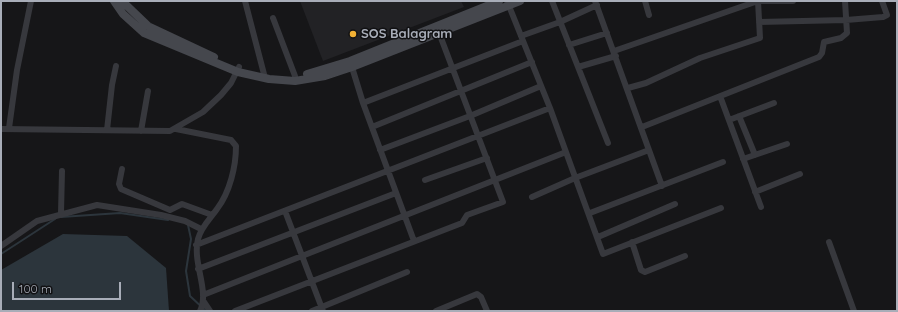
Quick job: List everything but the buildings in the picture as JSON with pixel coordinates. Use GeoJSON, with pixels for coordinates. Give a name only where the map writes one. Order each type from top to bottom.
{"type":"FeatureCollection","features":[{"type":"Feature","properties":{"kind":"main road"},"geometry":{"type":"LineString","coordinates":[[114,1],[123,14],[144,33],[157,40],[238,69],[265,75],[295,79],[325,76],[351,64],[508,3],[520,1]]}},
{"type":"Feature","properties":{"kind":"main road"},"geometry":{"type":"LineString","coordinates":[[122,1],[148,26],[238,69]]}},
{"type":"Feature","properties":{"kind":"main road"},"geometry":{"type":"LineString","coordinates":[[438,30],[499,1]]}},
{"type":"Feature","properties":{"kind":"street"},"geometry":{"type":"LineString","coordinates":[[9,128],[17,70],[31,1]]}},
{"type":"Feature","properties":{"kind":"street"},"geometry":{"type":"LineString","coordinates":[[245,1],[265,75]]}},
{"type":"Feature","properties":{"kind":"street"},"geometry":{"type":"LineString","coordinates":[[552,1],[608,143]]}},
{"type":"Feature","properties":{"kind":"street"},"geometry":{"type":"LineString","coordinates":[[645,1],[649,15]]}},
{"type":"Feature","properties":{"kind":"street"},"geometry":{"type":"LineString","coordinates":[[578,67],[758,1],[793,1]]}},
{"type":"Feature","properties":{"kind":"street"},"geometry":{"type":"LineString","coordinates":[[628,88],[646,83],[705,56],[759,39],[758,1]]}},
{"type":"Feature","properties":{"kind":"street"},"geometry":{"type":"LineString","coordinates":[[642,127],[819,57],[824,42],[846,36],[845,1]]}},
{"type":"Feature","properties":{"kind":"street"},"geometry":{"type":"LineString","coordinates":[[759,22],[846,20],[886,16],[882,1]]}},
{"type":"Feature","properties":{"kind":"street"},"geometry":{"type":"LineString","coordinates":[[508,3],[590,213],[603,254],[721,208]]}},
{"type":"Feature","properties":{"kind":"street"},"geometry":{"type":"LineString","coordinates":[[363,103],[452,68],[560,22],[596,3],[628,88],[662,186]]}},
{"type":"Feature","properties":{"kind":"street"},"geometry":{"type":"LineString","coordinates":[[273,18],[295,79]]}},
{"type":"Feature","properties":{"kind":"street"},"geometry":{"type":"LineString","coordinates":[[235,311],[462,223],[467,215],[503,202],[438,30]]}},
{"type":"Feature","properties":{"kind":"street"},"geometry":{"type":"LineString","coordinates":[[569,45],[607,33]]}},
{"type":"Feature","properties":{"kind":"street"},"geometry":{"type":"LineString","coordinates":[[372,127],[532,62]]}},
{"type":"Feature","properties":{"kind":"street"},"geometry":{"type":"LineString","coordinates":[[351,64],[363,103],[414,241]]}},
{"type":"Feature","properties":{"kind":"street"},"geometry":{"type":"LineString","coordinates":[[107,130],[112,85],[116,66]]}},
{"type":"Feature","properties":{"kind":"street"},"geometry":{"type":"LineString","coordinates":[[1,129],[164,132],[176,129],[203,112],[221,96],[238,69]]}},
{"type":"Feature","properties":{"kind":"street"},"geometry":{"type":"LineString","coordinates":[[380,150],[470,116],[541,86]]}},
{"type":"Feature","properties":{"kind":"street"},"geometry":{"type":"LineString","coordinates":[[141,131],[148,91]]}},
{"type":"Feature","properties":{"kind":"street"},"geometry":{"type":"LineString","coordinates":[[720,96],[761,207]]}},
{"type":"Feature","properties":{"kind":"street"},"geometry":{"type":"LineString","coordinates":[[729,120],[774,102]]}},
{"type":"Feature","properties":{"kind":"street"},"geometry":{"type":"LineString","coordinates":[[196,245],[550,108]]}},
{"type":"Feature","properties":{"kind":"street"},"geometry":{"type":"LineString","coordinates":[[739,116],[755,155]]}},
{"type":"Feature","properties":{"kind":"street"},"geometry":{"type":"LineString","coordinates":[[176,129],[231,140],[236,146],[227,194],[201,229],[196,245],[198,269],[203,295],[202,306],[210,311]]}},
{"type":"Feature","properties":{"kind":"street"},"geometry":{"type":"LineString","coordinates":[[743,159],[787,144]]}},
{"type":"Feature","properties":{"kind":"street"},"geometry":{"type":"LineString","coordinates":[[532,197],[576,178],[649,150]]}},
{"type":"Feature","properties":{"kind":"street"},"geometry":{"type":"LineString","coordinates":[[203,295],[496,181],[566,152]]}},
{"type":"Feature","properties":{"kind":"street"},"geometry":{"type":"LineString","coordinates":[[425,180],[487,158]]}},
{"type":"Feature","properties":{"kind":"street"},"geometry":{"type":"LineString","coordinates":[[590,213],[722,162]]}},
{"type":"Feature","properties":{"kind":"street"},"geometry":{"type":"LineString","coordinates":[[122,169],[120,189],[170,210],[182,204],[212,215]]}},
{"type":"Feature","properties":{"kind":"street"},"geometry":{"type":"LineString","coordinates":[[61,213],[62,171]]}},
{"type":"Feature","properties":{"kind":"street"},"geometry":{"type":"LineString","coordinates":[[755,192],[800,174]]}},
{"type":"Feature","properties":{"kind":"street"},"geometry":{"type":"LineString","coordinates":[[198,269],[396,193]]}},
{"type":"Feature","properties":{"kind":"street"},"geometry":{"type":"LineString","coordinates":[[598,237],[675,204]]}},
{"type":"Feature","properties":{"kind":"street"},"geometry":{"type":"LineString","coordinates":[[1,246],[30,224],[61,213],[101,205],[161,215],[185,221],[201,229]]}},
{"type":"Feature","properties":{"kind":"street"},"geometry":{"type":"LineString","coordinates":[[285,211],[322,309]]}},
{"type":"Feature","properties":{"kind":"street"},"geometry":{"type":"LineString","coordinates":[[632,242],[641,270],[645,272],[685,256]]}},
{"type":"Feature","properties":{"kind":"street"},"geometry":{"type":"LineString","coordinates":[[829,242],[854,311]]}},
{"type":"Feature","properties":{"kind":"street"},"geometry":{"type":"LineString","coordinates":[[312,311],[322,309],[408,272]]}},
{"type":"Feature","properties":{"kind":"street"},"geometry":{"type":"LineString","coordinates":[[436,311],[477,294],[481,297],[486,311]]}},
{"type":"Feature","properties":{"kind":"shaded area","name":"SOS Balagram"},"geometry":{"type":"Polygon","coordinates":[[[300,1],[461,1],[464,7],[323,61],[300,1]]]}},
{"type":"Feature","properties":{"kind":"shaded area"},"geometry":{"type":"Polygon","coordinates":[[[63,234],[127,236],[166,268],[169,311],[1,311],[1,270],[63,234]]]}},
{"type":"Feature","properties":{"kind":"waterway"},"geometry":{"type":"LineString","coordinates":[[61,217],[120,213],[168,220]]}},
{"type":"Feature","properties":{"kind":"waterway"},"geometry":{"type":"LineString","coordinates":[[1,254],[55,219]]}},
{"type":"Feature","properties":{"kind":"waterway"},"geometry":{"type":"LineString","coordinates":[[188,225],[191,239],[186,271],[190,296],[206,311]]}},
{"type":"Feature","properties":{"kind":"place","name":"SOS Balagram"},"geometry":{"type":"Point","coordinates":[353,34]}}]}
